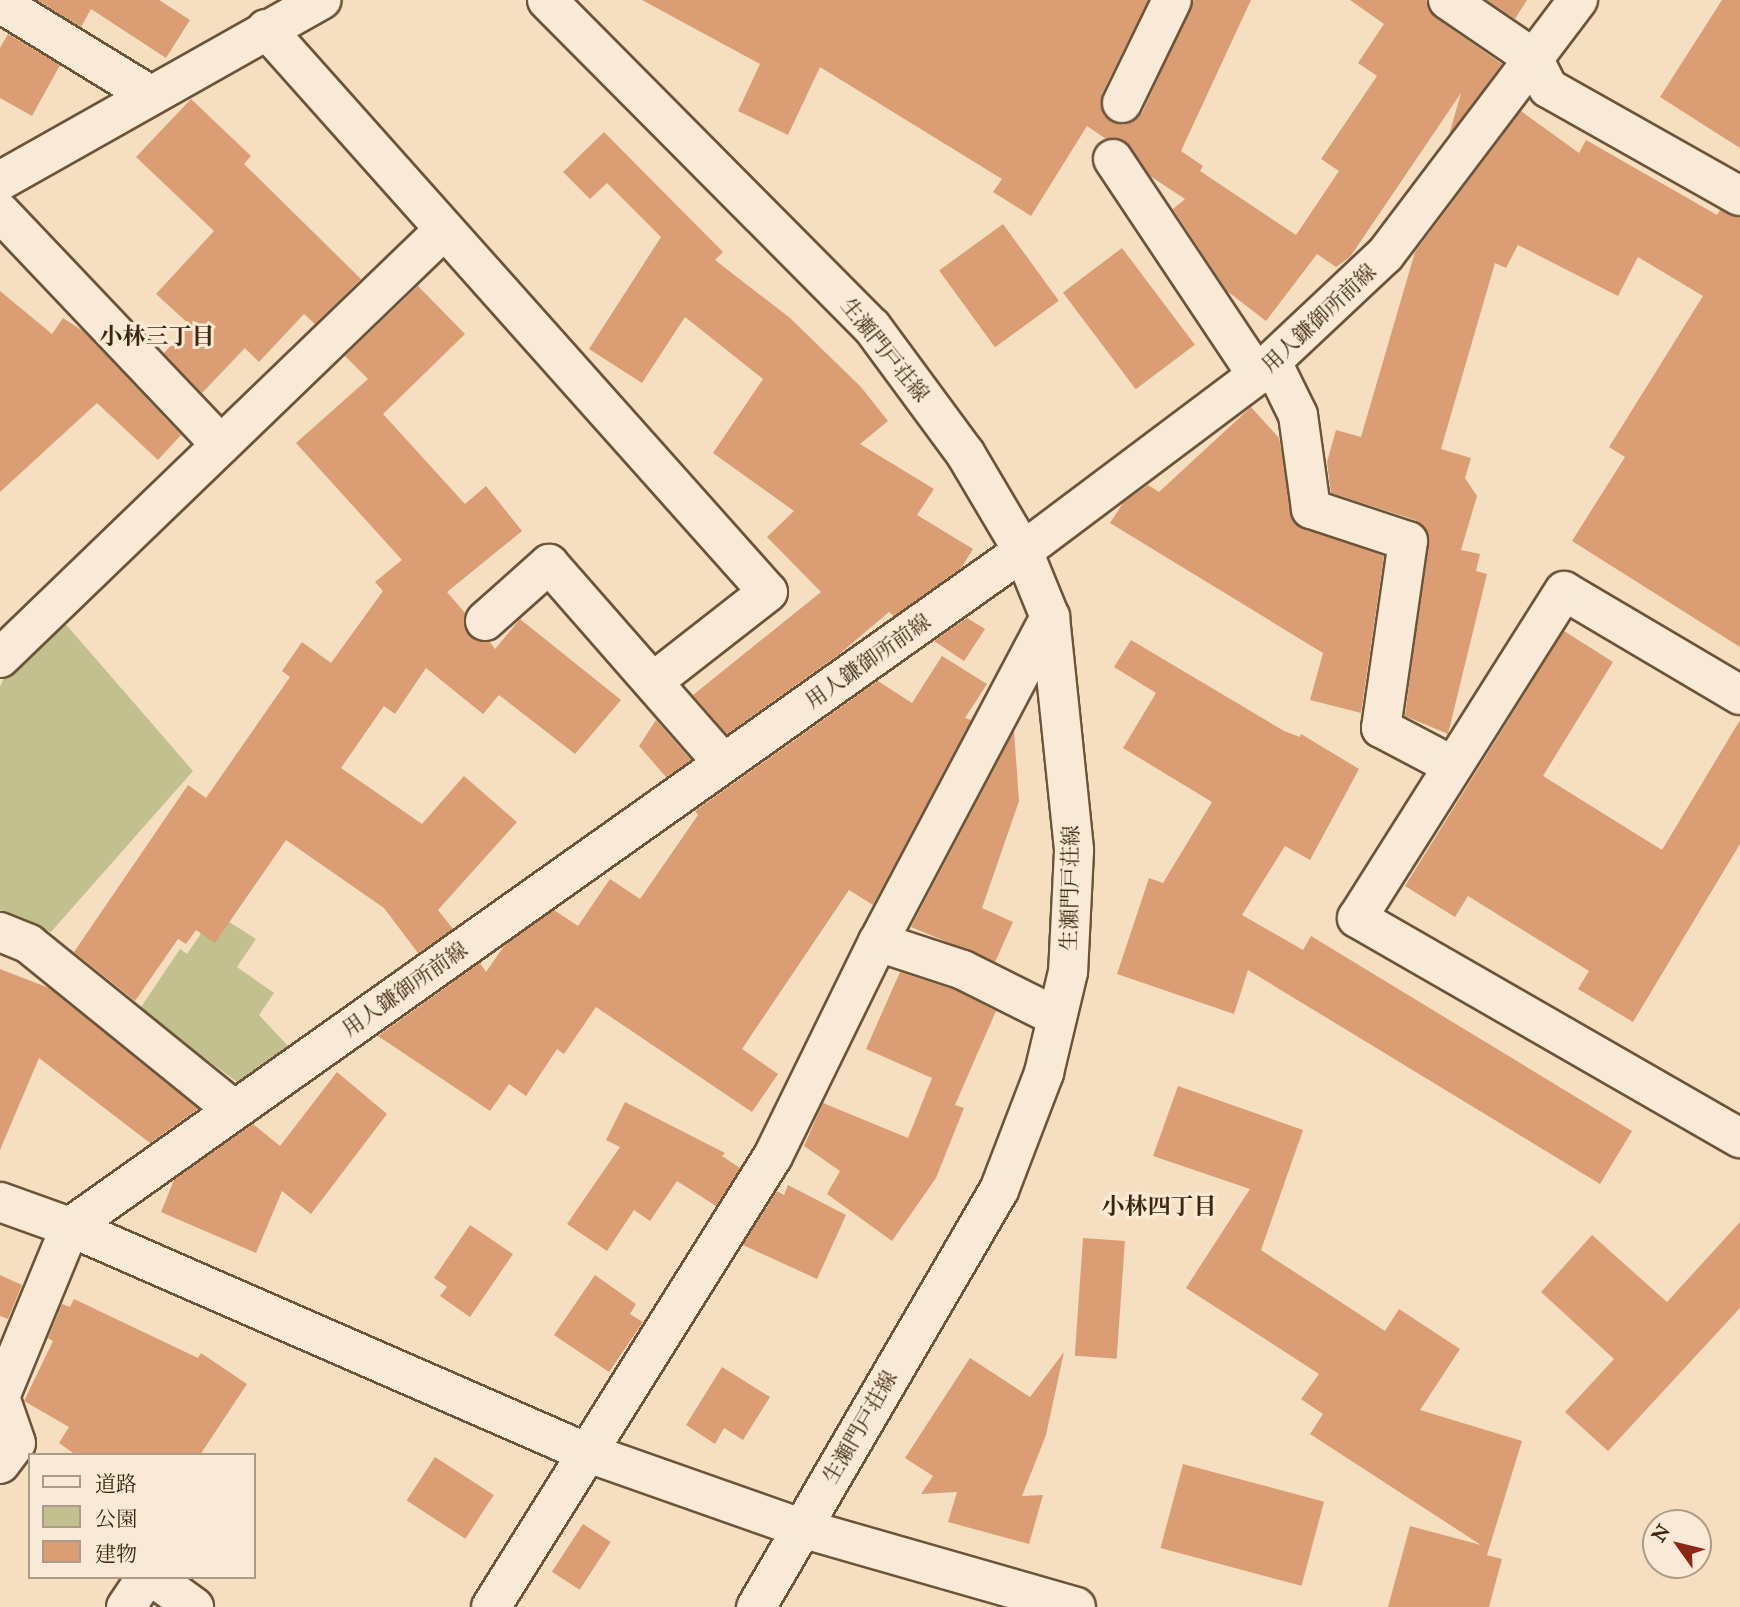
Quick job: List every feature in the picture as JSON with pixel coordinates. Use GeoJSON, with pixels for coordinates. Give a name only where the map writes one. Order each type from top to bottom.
{"type":"FeatureCollection","features":[{"type":"Feature","properties":{"kind":"street"},"geometry":{"type":"LineString","coordinates":[[0,181],[321,0]]}},
{"type":"Feature","properties":{"kind":"street","name":"生瀬門戸荘線"},"geometry":{"type":"LineString","coordinates":[[547,0],[872,327],[965,453],[1023,551],[1050,617],[1074,851],[1068,972],[1044,1073],[999,1190],[756,1607]]}},
{"type":"Feature","properties":{"kind":"street"},"geometry":{"type":"LineString","coordinates":[[1122,103],[1172,0]]}},
{"type":"Feature","properties":{"kind":"street"},"geometry":{"type":"LineString","coordinates":[[1448,0],[1534,58],[1548,88],[1740,196]]}},
{"type":"Feature","properties":{"kind":"street","name":"用人鎌御所前線"},"geometry":{"type":"LineString","coordinates":[[70,1227],[1023,551],[1264,369],[1385,255],[1578,0]]}},
{"type":"Feature","properties":{"kind":"street"},"geometry":{"type":"LineString","coordinates":[[0,3],[150,95]]}},
{"type":"Feature","properties":{"kind":"street"},"geometry":{"type":"LineString","coordinates":[[266,29],[768,592],[653,682]]}},
{"type":"Feature","properties":{"kind":"street"},"geometry":{"type":"LineString","coordinates":[[1113,159],[1298,415],[1311,509],[1408,541],[1381,728],[1453,766]]}},
{"type":"Feature","properties":{"kind":"street"},"geometry":{"type":"LineString","coordinates":[[0,212],[221,445]]}},
{"type":"Feature","properties":{"kind":"street"},"geometry":{"type":"LineString","coordinates":[[0,658],[444,230]]}},
{"type":"Feature","properties":{"kind":"street"},"geometry":{"type":"LineString","coordinates":[[485,621],[549,564],[723,763]]}},
{"type":"Feature","properties":{"kind":"street"},"geometry":{"type":"LineString","coordinates":[[1740,695],[1564,591],[1357,918],[1740,1138]]}},
{"type":"Feature","properties":{"kind":"street"},"geometry":{"type":"LineString","coordinates":[[491,1607],[585,1452],[773,1156],[878,942],[1050,617]]}},
{"type":"Feature","properties":{"kind":"street"},"geometry":{"type":"LineString","coordinates":[[0,932],[29,944],[234,1110]]}},
{"type":"Feature","properties":{"kind":"street"},"geometry":{"type":"LineString","coordinates":[[878,942],[963,970],[1057,1017]]}},
{"type":"Feature","properties":{"kind":"street"},"geometry":{"type":"LineString","coordinates":[[0,1202],[70,1227],[585,1452],[801,1528],[1076,1607]]}},
{"type":"Feature","properties":{"kind":"street"},"geometry":{"type":"LineString","coordinates":[[18,1454],[1,1397],[70,1227]]}},
{"type":"Feature","properties":{"kind":"street"},"geometry":{"type":"LineString","coordinates":[[125,1607],[145,1579]]}},
{"type":"Feature","properties":{"kind":"street"},"geometry":{"type":"LineString","coordinates":[[156,1579],[194,1607]]}},
{"type":"Feature","properties":{"kind":"green space"},"geometry":{"type":"Polygon","coordinates":[[[63,621],[193,771],[51,932],[0,910],[0,687],[5,675],[63,621]]]}},
{"type":"Feature","properties":{"kind":"green space"},"geometry":{"type":"Polygon","coordinates":[[[215,913],[256,939],[237,967],[274,993],[259,1015],[288,1046],[244,1087],[139,1010],[180,949],[187,954],[215,913]]]}},
{"type":"Feature","properties":{"kind":"building"},"geometry":{"type":"Polygon","coordinates":[[[37,0],[159,0],[190,20],[166,58],[91,9],[81,27],[37,0]]]}},
{"type":"Feature","properties":{"kind":"building"},"geometry":{"type":"Polygon","coordinates":[[[642,0],[1148,0],[1102,94],[1104,116],[1123,125],[1142,113],[1194,0],[1251,0],[1181,151],[1203,166],[1200,171],[1296,235],[1339,171],[1321,159],[1377,76],[1358,63],[1384,24],[1350,0],[1426,0],[1436,18],[1502,64],[1449,135],[1461,93],[1350,257],[1336,267],[1317,254],[1266,321],[1227,291],[1173,209],[1185,199],[1150,176],[1123,140],[1106,139],[1087,126],[1031,216],[993,192],[1002,179],[820,67],[788,135],[738,111],[760,64],[642,0]]]}},
{"type":"Feature","properties":{"kind":"building"},"geometry":{"type":"Polygon","coordinates":[[[1487,0],[1527,0],[1515,19],[1487,0]]]}},
{"type":"Feature","properties":{"kind":"building"},"geometry":{"type":"Polygon","coordinates":[[[1722,0],[1740,0],[1740,148],[1660,97],[1722,0]]]}},
{"type":"Feature","properties":{"kind":"building"},"geometry":{"type":"Polygon","coordinates":[[[8,34],[60,65],[32,116],[0,98],[0,48],[8,34]]]}},
{"type":"Feature","properties":{"kind":"building"},"geometry":{"type":"Polygon","coordinates":[[[191,99],[251,156],[244,164],[361,279],[315,324],[304,314],[259,362],[245,348],[202,393],[164,353],[190,325],[156,294],[214,231],[136,157],[191,99]]]}},
{"type":"Feature","properties":{"kind":"building"},"geometry":{"type":"Polygon","coordinates":[[[1521,111],[1579,153],[1586,140],[1717,215],[1720,210],[1740,218],[1740,647],[1572,541],[1625,457],[1609,447],[1703,296],[1638,257],[1618,296],[1518,245],[1506,268],[1495,263],[1441,449],[1471,458],[1465,478],[1477,496],[1461,550],[1480,554],[1476,571],[1487,574],[1448,734],[1405,716],[1428,534],[1415,520],[1331,493],[1327,462],[1336,430],[1361,437],[1415,252],[1521,111]]]}},
{"type":"Feature","properties":{"kind":"building"},"geometry":{"type":"Polygon","coordinates":[[[604,132],[723,252],[715,260],[790,318],[861,387],[888,421],[860,444],[934,489],[917,515],[973,549],[961,568],[894,616],[889,612],[838,655],[727,734],[693,695],[821,592],[767,537],[794,511],[713,453],[763,379],[685,317],[642,383],[589,349],[661,237],[607,183],[590,199],[563,172],[604,132]]]}},
{"type":"Feature","properties":{"kind":"building"},"geometry":{"type":"Polygon","coordinates":[[[1003,224],[1059,301],[995,347],[939,270],[1003,224]]]}},
{"type":"Feature","properties":{"kind":"building"},"geometry":{"type":"Polygon","coordinates":[[[1122,248],[1195,345],[1136,389],[1063,293],[1122,248]]]}},
{"type":"Feature","properties":{"kind":"building"},"geometry":{"type":"Polygon","coordinates":[[[418,286],[465,334],[383,414],[465,504],[486,486],[522,531],[447,592],[465,613],[464,626],[469,636],[490,642],[495,649],[520,619],[621,700],[575,754],[499,695],[483,714],[426,668],[395,714],[384,706],[341,768],[422,824],[464,776],[517,822],[438,910],[453,929],[418,953],[384,908],[286,840],[215,943],[196,930],[186,944],[178,939],[135,1001],[74,952],[188,785],[206,798],[290,677],[282,671],[302,642],[331,663],[383,591],[375,582],[402,560],[296,443],[368,379],[345,356],[418,286]]]}},
{"type":"Feature","properties":{"kind":"building"},"geometry":{"type":"Polygon","coordinates":[[[0,291],[52,334],[63,318],[83,331],[181,435],[158,460],[97,403],[0,492],[0,291]]]}},
{"type":"Feature","properties":{"kind":"building"},"geometry":{"type":"Polygon","coordinates":[[[1251,407],[1279,438],[1295,523],[1384,556],[1361,713],[1310,700],[1323,653],[1110,523],[1123,503],[1148,485],[1159,492],[1251,407]]]}},
{"type":"Feature","properties":{"kind":"building"},"geometry":{"type":"Polygon","coordinates":[[[967,618],[985,629],[964,661],[934,641],[967,618]]]}},
{"type":"Feature","properties":{"kind":"building"},"geometry":{"type":"Polygon","coordinates":[[[1564,631],[1613,662],[1543,776],[1662,850],[1740,720],[1740,844],[1633,1022],[1578,989],[1589,971],[1468,896],[1455,917],[1405,886],[1564,631]]]}},
{"type":"Feature","properties":{"kind":"building"},"geometry":{"type":"Polygon","coordinates":[[[1131,640],[1284,731],[1300,737],[1301,734],[1359,769],[1310,860],[1285,846],[1242,915],[1303,950],[1311,936],[1632,1131],[1600,1184],[1248,970],[1234,1014],[1117,974],[1149,878],[1163,883],[1212,802],[1123,748],[1156,693],[1114,667],[1131,640]]]}},
{"type":"Feature","properties":{"kind":"building"},"geometry":{"type":"Polygon","coordinates":[[[942,656],[987,684],[965,718],[971,720],[873,905],[849,890],[742,1049],[778,1074],[752,1112],[596,1007],[564,1054],[557,1049],[526,1096],[509,1084],[490,1111],[378,1036],[480,963],[486,972],[504,946],[554,910],[578,926],[610,879],[640,899],[698,815],[695,811],[878,681],[912,703],[942,656]]]}},
{"type":"Feature","properties":{"kind":"building"},"geometry":{"type":"Polygon","coordinates":[[[656,720],[691,760],[666,777],[639,746],[656,720]]]}},
{"type":"Feature","properties":{"kind":"building"},"geometry":{"type":"Polygon","coordinates":[[[1014,731],[1019,801],[982,908],[1013,922],[995,962],[911,927],[1014,731]]]}},
{"type":"Feature","properties":{"kind":"building"},"geometry":{"type":"Polygon","coordinates":[[[0,969],[49,988],[198,1109],[150,1143],[39,1058],[0,1150],[0,969]]]}},
{"type":"Feature","properties":{"kind":"building"},"geometry":{"type":"Polygon","coordinates":[[[900,972],[955,990],[996,1011],[955,1105],[964,1108],[936,1178],[892,1241],[827,1194],[840,1171],[804,1146],[823,1103],[908,1138],[932,1078],[866,1049],[900,972]]]}},
{"type":"Feature","properties":{"kind":"building"},"geometry":{"type":"Polygon","coordinates":[[[337,1072],[387,1114],[311,1214],[282,1191],[256,1253],[161,1212],[174,1180],[253,1124],[280,1146],[337,1072]]]}},
{"type":"Feature","properties":{"kind":"building"},"geometry":{"type":"Polygon","coordinates":[[[1178,1086],[1303,1130],[1261,1250],[1385,1331],[1399,1309],[1460,1349],[1420,1410],[1522,1441],[1487,1555],[1502,1559],[1489,1607],[1388,1607],[1410,1526],[1481,1545],[1310,1434],[1323,1414],[1301,1399],[1319,1374],[1186,1288],[1250,1189],[1153,1156],[1178,1086]]]}},
{"type":"Feature","properties":{"kind":"building"},"geometry":{"type":"Polygon","coordinates":[[[625,1102],[725,1153],[722,1156],[740,1168],[716,1206],[677,1181],[650,1221],[634,1210],[607,1251],[567,1224],[620,1147],[606,1140],[625,1102]]]}},
{"type":"Feature","properties":{"kind":"building"},"geometry":{"type":"Polygon","coordinates":[[[788,1185],[846,1215],[817,1279],[743,1245],[777,1191],[784,1195],[788,1185]]]}},
{"type":"Feature","properties":{"kind":"building"},"geometry":{"type":"Polygon","coordinates":[[[1740,1222],[1740,1308],[1608,1451],[1565,1412],[1614,1359],[1541,1292],[1592,1235],[1667,1302],[1740,1222]]]}},
{"type":"Feature","properties":{"kind":"building"},"geometry":{"type":"Polygon","coordinates":[[[470,1225],[513,1254],[470,1317],[440,1296],[447,1287],[434,1278],[470,1225]]]}},
{"type":"Feature","properties":{"kind":"building"},"geometry":{"type":"Polygon","coordinates":[[[1083,1238],[1125,1241],[1117,1359],[1075,1356],[1083,1238]]]}},
{"type":"Feature","properties":{"kind":"building"},"geometry":{"type":"Polygon","coordinates":[[[0,1275],[22,1285],[8,1319],[0,1316],[0,1275]]]}},
{"type":"Feature","properties":{"kind":"building"},"geometry":{"type":"Polygon","coordinates":[[[595,1275],[636,1304],[630,1314],[643,1322],[609,1372],[554,1335],[595,1275]]]}},
{"type":"Feature","properties":{"kind":"building"},"geometry":{"type":"Polygon","coordinates":[[[74,1299],[198,1358],[201,1353],[247,1384],[201,1453],[73,1453],[59,1443],[69,1427],[24,1401],[53,1341],[48,1338],[62,1304],[70,1307],[74,1299]]]}},
{"type":"Feature","properties":{"kind":"building"},"geometry":{"type":"Polygon","coordinates":[[[1064,1352],[1046,1435],[1022,1496],[1043,1495],[1029,1544],[948,1522],[957,1492],[921,1494],[933,1476],[905,1458],[970,1358],[1030,1397],[1064,1352]]]}},
{"type":"Feature","properties":{"kind":"building"},"geometry":{"type":"Polygon","coordinates":[[[722,1367],[770,1397],[743,1440],[724,1428],[715,1444],[686,1425],[722,1367]]]}},
{"type":"Feature","properties":{"kind":"building"},"geometry":{"type":"Polygon","coordinates":[[[435,1457],[494,1495],[465,1539],[407,1501],[435,1457]]]}},
{"type":"Feature","properties":{"kind":"building"},"geometry":{"type":"Polygon","coordinates":[[[1183,1464],[1324,1502],[1302,1586],[1160,1548],[1183,1464]]]}},
{"type":"Feature","properties":{"kind":"building"},"geometry":{"type":"Polygon","coordinates":[[[583,1524],[611,1542],[580,1590],[552,1572],[583,1524]]]}},
{"type":"Feature","properties":{"kind":"district","name":"小林三丁目"},"geometry":{"type":"Point","coordinates":[157,336]}},
{"type":"Feature","properties":{"kind":"district","name":"小林四丁目"},"geometry":{"type":"Point","coordinates":[1159,1206]}}]}
